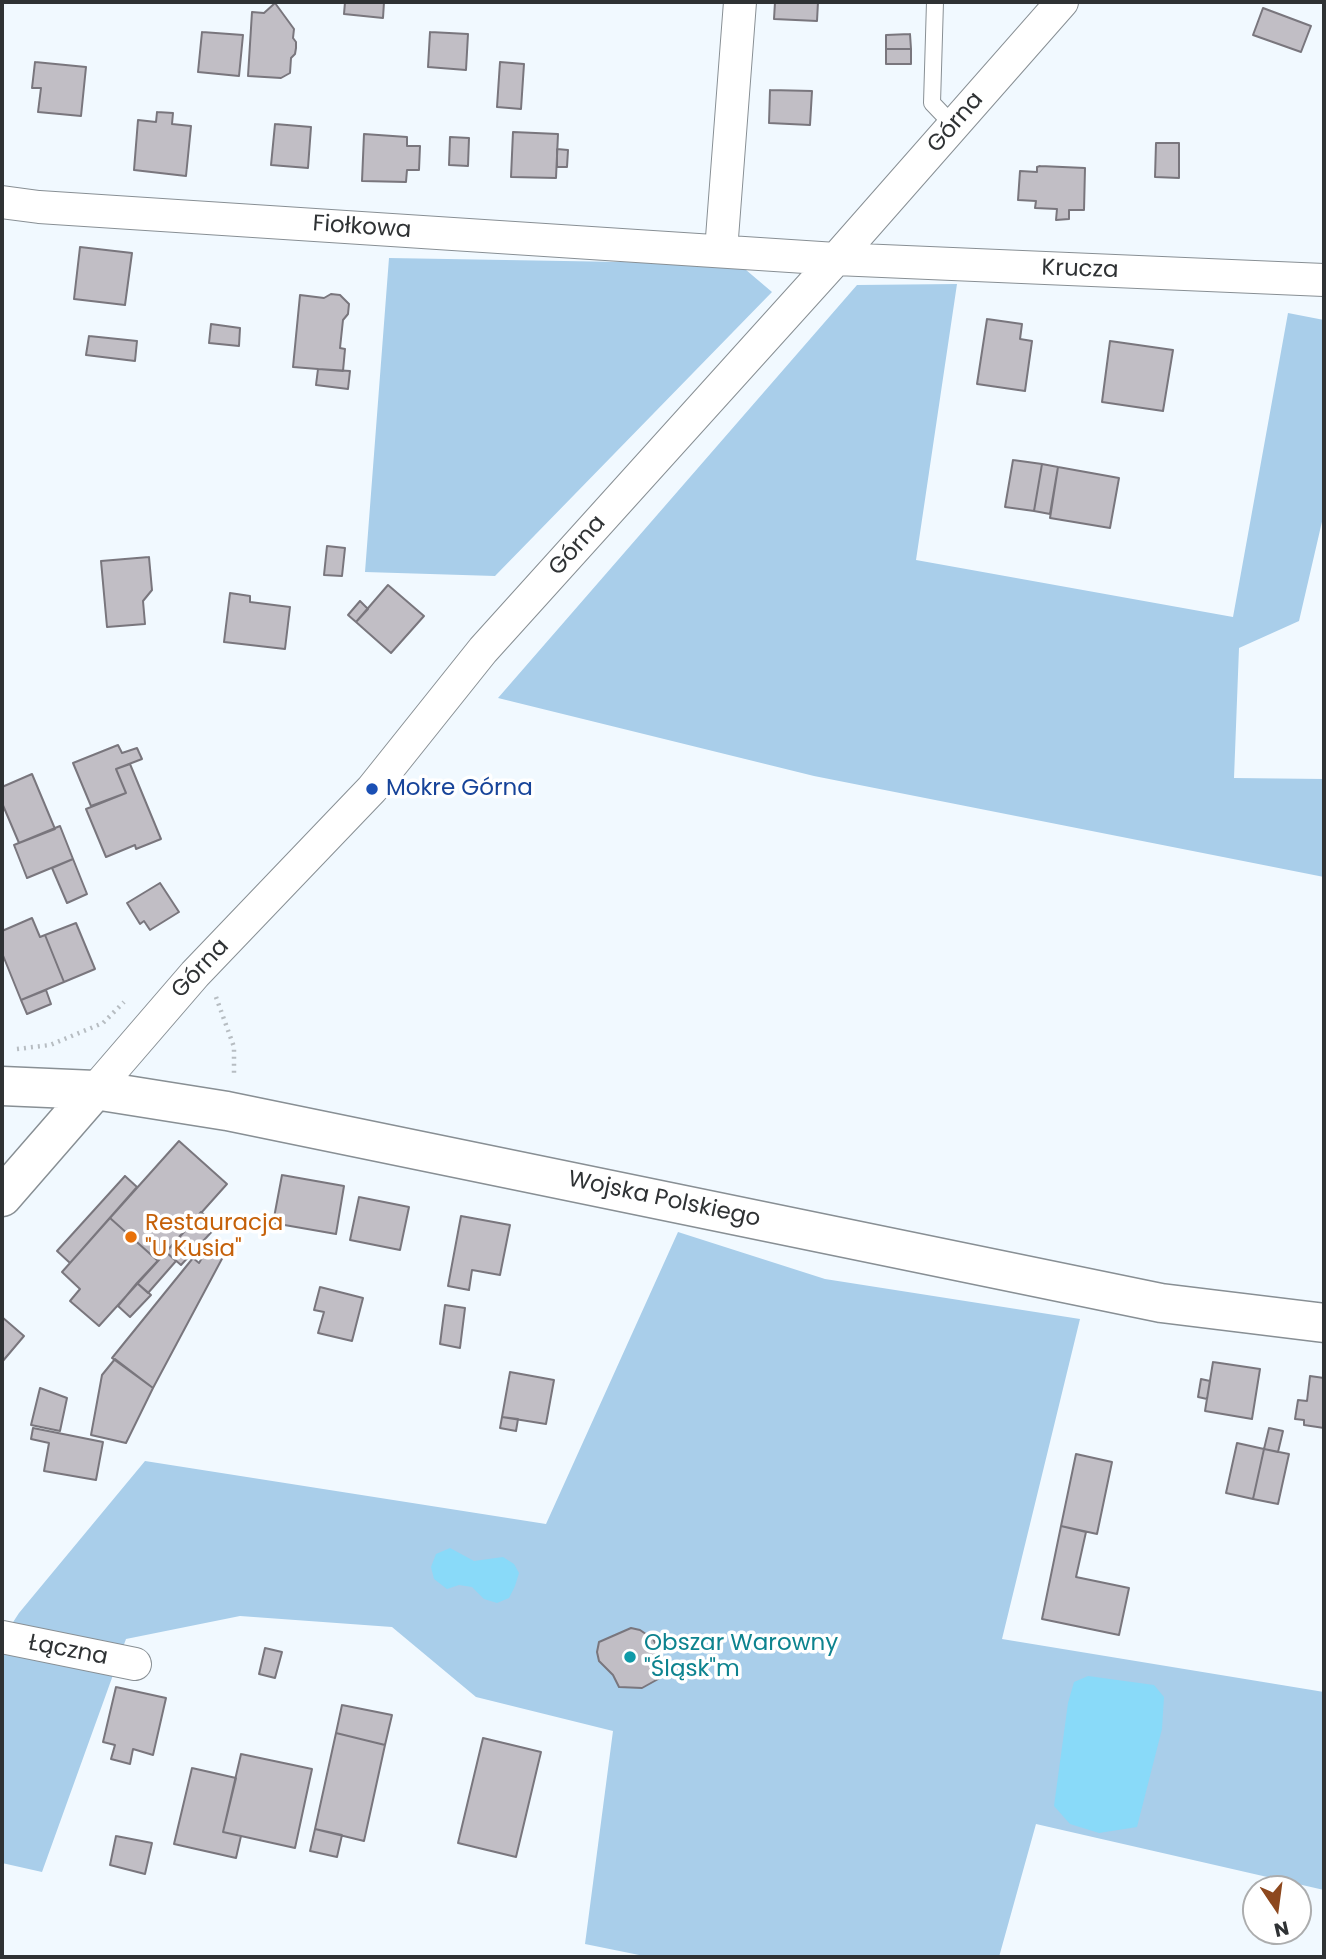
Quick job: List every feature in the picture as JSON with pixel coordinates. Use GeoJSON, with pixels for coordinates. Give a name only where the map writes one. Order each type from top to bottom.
{"type":"FeatureCollection","features":[{"type":"Feature","properties":{"kind":"street"},"geometry":{"type":"LineString","coordinates":[[721,251],[740,2]]}},
{"type":"Feature","properties":{"kind":"street","name":"Górna"},"geometry":{"type":"LineString","coordinates":[[95,1090],[195,974],[372,789],[483,650],[836,259],[1062,2]]}},
{"type":"Feature","properties":{"kind":"street","name":"Fiołkowa"},"geometry":{"type":"LineString","coordinates":[[2,202],[66,209],[836,259]]}},
{"type":"Feature","properties":{"kind":"street","name":"Krucza"},"geometry":{"type":"LineString","coordinates":[[836,259],[1324,280]]}},
{"type":"Feature","properties":{"kind":"street","name":"Wojska Polskiego"},"geometry":{"type":"LineString","coordinates":[[2,1086],[95,1090],[256,1117],[1161,1303],[1324,1323]]}},
{"type":"Feature","properties":{"kind":"street"},"geometry":{"type":"LineString","coordinates":[[2,1197],[95,1090]]}},
{"type":"Feature","properties":{"kind":"street","name":"Łączna"},"geometry":{"type":"LineString","coordinates":[[2,1637],[135,1664]]}},
{"type":"Feature","properties":{"kind":"lane"},"geometry":{"type":"LineString","coordinates":[[935,2],[932,103],[954,126]]}},
{"type":"Feature","properties":{"kind":"path"},"geometry":{"type":"LineString","coordinates":[[214,991],[234,1048],[234,1084]]}},
{"type":"Feature","properties":{"kind":"path"},"geometry":{"type":"LineString","coordinates":[[10,1049],[50,1045],[103,1023],[132,994]]}},
{"type":"Feature","properties":{"kind":"shaded area"},"geometry":{"type":"Polygon","coordinates":[[[389,258],[739,264],[772,292],[495,576],[365,572],[389,258]]]}},
{"type":"Feature","properties":{"kind":"shaded area"},"geometry":{"type":"Polygon","coordinates":[[[957,284],[916,560],[1233,617],[1288,313],[1324,320],[1324,513],[1299,621],[1239,648],[1234,778],[1324,779],[1324,877],[814,776],[498,698],[857,285],[957,284]]]}},
{"type":"Feature","properties":{"kind":"shaded area"},"geometry":{"type":"Polygon","coordinates":[[[678,1232],[825,1279],[1080,1319],[1002,1639],[1324,1692],[1324,1890],[1312,1887],[1312,1875],[1259,1875],[1036,1824],[999,1957],[649,1957],[585,1944],[613,1731],[476,1697],[392,1627],[240,1616],[126,1639],[42,1872],[2,1863],[2,1639],[19,1613],[145,1461],[546,1524],[678,1232]]]}},
{"type":"Feature","properties":{"kind":"shaded area"},"geometry":{"type":"Polygon","coordinates":[[[450,1548],[474,1561],[503,1557],[514,1564],[519,1573],[509,1598],[497,1603],[484,1599],[472,1587],[459,1585],[447,1589],[434,1579],[431,1567],[436,1554],[450,1548]]]}},
{"type":"Feature","properties":{"kind":"shaded area"},"geometry":{"type":"Polygon","coordinates":[[[1088,1676],[1154,1685],[1164,1697],[1162,1729],[1137,1827],[1099,1833],[1070,1824],[1054,1806],[1068,1703],[1074,1682],[1088,1676]]]}},
{"type":"Feature","properties":{"kind":"building"},"geometry":{"type":"Polygon","coordinates":[[[345,2],[384,2],[383,18],[344,14],[345,2]]]}},
{"type":"Feature","properties":{"kind":"building"},"geometry":{"type":"Polygon","coordinates":[[[775,2],[818,2],[817,21],[774,19],[775,2]]]}},
{"type":"Feature","properties":{"kind":"building"},"geometry":{"type":"Polygon","coordinates":[[[275,3],[294,29],[296,48],[291,58],[290,73],[281,78],[248,76],[252,12],[264,13],[275,3]]]}},
{"type":"Feature","properties":{"kind":"building"},"geometry":{"type":"Polygon","coordinates":[[[1263,8],[1311,26],[1301,52],[1253,35],[1263,8]]]}},
{"type":"Feature","properties":{"kind":"building"},"geometry":{"type":"Polygon","coordinates":[[[202,32],[243,35],[239,76],[198,72],[202,32]]]}},
{"type":"Feature","properties":{"kind":"building"},"geometry":{"type":"Polygon","coordinates":[[[430,32],[468,34],[466,70],[428,67],[430,32]]]}},
{"type":"Feature","properties":{"kind":"building"},"geometry":{"type":"Polygon","coordinates":[[[910,34],[911,49],[886,49],[886,35],[910,34]]]}},
{"type":"Feature","properties":{"kind":"building"},"geometry":{"type":"Polygon","coordinates":[[[886,49],[911,49],[911,64],[886,64],[886,49]]]}},
{"type":"Feature","properties":{"kind":"building"},"geometry":{"type":"Polygon","coordinates":[[[35,62],[86,67],[81,116],[38,112],[41,88],[32,88],[35,62]]]}},
{"type":"Feature","properties":{"kind":"building"},"geometry":{"type":"Polygon","coordinates":[[[500,62],[524,64],[521,109],[497,107],[500,62]]]}},
{"type":"Feature","properties":{"kind":"building"},"geometry":{"type":"Polygon","coordinates":[[[770,90],[812,91],[810,125],[769,123],[770,90]]]}},
{"type":"Feature","properties":{"kind":"building"},"geometry":{"type":"Polygon","coordinates":[[[157,112],[173,113],[172,124],[191,126],[186,176],[134,170],[138,120],[156,122],[157,112]]]}},
{"type":"Feature","properties":{"kind":"building"},"geometry":{"type":"Polygon","coordinates":[[[275,124],[311,127],[308,168],[271,165],[275,124]]]}},
{"type":"Feature","properties":{"kind":"building"},"geometry":{"type":"Polygon","coordinates":[[[513,132],[558,134],[556,178],[511,177],[513,132]]]}},
{"type":"Feature","properties":{"kind":"building"},"geometry":{"type":"Polygon","coordinates":[[[364,134],[407,137],[407,146],[420,146],[419,170],[407,170],[406,182],[362,181],[364,134]]]}},
{"type":"Feature","properties":{"kind":"building"},"geometry":{"type":"Polygon","coordinates":[[[450,137],[469,138],[468,166],[449,165],[450,137]]]}},
{"type":"Feature","properties":{"kind":"building"},"geometry":{"type":"Polygon","coordinates":[[[1156,143],[1179,143],[1179,178],[1155,177],[1156,143]]]}},
{"type":"Feature","properties":{"kind":"building"},"geometry":{"type":"Polygon","coordinates":[[[557,149],[568,150],[567,167],[557,167],[557,149]]]}},
{"type":"Feature","properties":{"kind":"building"},"geometry":{"type":"Polygon","coordinates":[[[1037,167],[1085,168],[1084,210],[1069,210],[1069,219],[1056,220],[1057,209],[1035,208],[1036,201],[1018,200],[1020,171],[1037,172],[1037,167]]]}},
{"type":"Feature","properties":{"kind":"building"},"geometry":{"type":"Polygon","coordinates":[[[80,247],[132,253],[125,305],[74,299],[80,247]]]}},
{"type":"Feature","properties":{"kind":"building"},"geometry":{"type":"Polygon","coordinates":[[[331,294],[340,295],[349,304],[348,314],[343,320],[340,348],[345,349],[343,371],[293,367],[300,295],[324,298],[331,294]]]}},
{"type":"Feature","properties":{"kind":"building"},"geometry":{"type":"Polygon","coordinates":[[[987,319],[1022,324],[1020,339],[1032,341],[1025,391],[977,384],[987,319]]]}},
{"type":"Feature","properties":{"kind":"building"},"geometry":{"type":"Polygon","coordinates":[[[211,324],[240,328],[239,346],[209,343],[211,324]]]}},
{"type":"Feature","properties":{"kind":"building"},"geometry":{"type":"Polygon","coordinates":[[[89,336],[137,341],[135,361],[86,355],[89,336]]]}},
{"type":"Feature","properties":{"kind":"building"},"geometry":{"type":"Polygon","coordinates":[[[1110,341],[1173,350],[1163,411],[1102,402],[1110,341]]]}},
{"type":"Feature","properties":{"kind":"building"},"geometry":{"type":"Polygon","coordinates":[[[318,369],[350,371],[348,389],[316,385],[318,369]]]}},
{"type":"Feature","properties":{"kind":"building"},"geometry":{"type":"Polygon","coordinates":[[[1013,460],[1042,464],[1034,511],[1005,507],[1013,460]]]}},
{"type":"Feature","properties":{"kind":"building"},"geometry":{"type":"Polygon","coordinates":[[[1042,464],[1058,467],[1050,514],[1034,511],[1042,464]]]}},
{"type":"Feature","properties":{"kind":"building"},"geometry":{"type":"Polygon","coordinates":[[[1058,467],[1119,478],[1110,528],[1050,518],[1058,467]]]}},
{"type":"Feature","properties":{"kind":"building"},"geometry":{"type":"Polygon","coordinates":[[[327,546],[345,548],[342,576],[324,575],[327,546]]]}},
{"type":"Feature","properties":{"kind":"building"},"geometry":{"type":"Polygon","coordinates":[[[149,557],[152,590],[143,601],[145,624],[107,627],[101,561],[149,557]]]}},
{"type":"Feature","properties":{"kind":"building"},"geometry":{"type":"Polygon","coordinates":[[[388,585],[424,616],[391,653],[356,622],[388,585]]]}},
{"type":"Feature","properties":{"kind":"building"},"geometry":{"type":"Polygon","coordinates":[[[230,593],[250,596],[250,602],[290,607],[285,649],[224,642],[230,593]]]}},
{"type":"Feature","properties":{"kind":"building"},"geometry":{"type":"Polygon","coordinates":[[[360,601],[368,609],[356,622],[348,615],[360,601]]]}},
{"type":"Feature","properties":{"kind":"building"},"geometry":{"type":"Polygon","coordinates":[[[118,745],[122,753],[137,748],[142,759],[116,769],[126,793],[91,806],[73,763],[118,745]]]}},
{"type":"Feature","properties":{"kind":"building"},"geometry":{"type":"Polygon","coordinates":[[[130,764],[161,839],[136,849],[135,845],[106,857],[86,809],[126,793],[116,769],[130,764]]]}},
{"type":"Feature","properties":{"kind":"building"},"geometry":{"type":"Polygon","coordinates":[[[32,774],[55,829],[19,843],[2,803],[2,787],[32,774]]]}},
{"type":"Feature","properties":{"kind":"building"},"geometry":{"type":"Polygon","coordinates":[[[60,826],[73,859],[27,878],[14,845],[60,826]]]}},
{"type":"Feature","properties":{"kind":"building"},"geometry":{"type":"Polygon","coordinates":[[[73,859],[87,894],[67,903],[52,868],[73,859]]]}},
{"type":"Feature","properties":{"kind":"building"},"geometry":{"type":"Polygon","coordinates":[[[160,883],[179,912],[150,930],[144,921],[140,924],[127,903],[160,883]]]}},
{"type":"Feature","properties":{"kind":"building"},"geometry":{"type":"Polygon","coordinates":[[[32,918],[40,937],[45,935],[64,982],[21,1000],[2,953],[2,931],[32,918]]]}},
{"type":"Feature","properties":{"kind":"building"},"geometry":{"type":"Polygon","coordinates":[[[76,923],[95,969],[64,982],[45,935],[76,923]]]}},
{"type":"Feature","properties":{"kind":"building"},"geometry":{"type":"Polygon","coordinates":[[[46,990],[51,1004],[27,1014],[21,1000],[46,990]]]}},
{"type":"Feature","properties":{"kind":"building"},"geometry":{"type":"Polygon","coordinates":[[[179,1141],[227,1184],[158,1261],[110,1218],[179,1141]]]}},
{"type":"Feature","properties":{"kind":"building"},"geometry":{"type":"Polygon","coordinates":[[[282,1175],[344,1186],[336,1234],[273,1223],[282,1175]]]}},
{"type":"Feature","properties":{"kind":"building"},"geometry":{"type":"Polygon","coordinates":[[[125,1176],[137,1187],[70,1263],[57,1251],[125,1176]]]}},
{"type":"Feature","properties":{"kind":"building"},"geometry":{"type":"Polygon","coordinates":[[[359,1197],[409,1207],[400,1250],[350,1240],[359,1197]]]}},
{"type":"Feature","properties":{"kind":"building"},"geometry":{"type":"Polygon","coordinates":[[[201,1212],[217,1226],[181,1265],[166,1252],[201,1212]]]}},
{"type":"Feature","properties":{"kind":"building"},"geometry":{"type":"Polygon","coordinates":[[[461,1216],[510,1225],[500,1275],[472,1270],[469,1290],[448,1286],[461,1216]]]}},
{"type":"Feature","properties":{"kind":"building"},"geometry":{"type":"Polygon","coordinates":[[[110,1218],[158,1261],[99,1326],[70,1301],[80,1289],[62,1272],[110,1218]]]}},
{"type":"Feature","properties":{"kind":"building"},"geometry":{"type":"Polygon","coordinates":[[[209,1246],[224,1255],[153,1388],[112,1358],[193,1258],[199,1263],[209,1246]]]}},
{"type":"Feature","properties":{"kind":"building"},"geometry":{"type":"Polygon","coordinates":[[[166,1252],[176,1261],[148,1293],[137,1283],[166,1252]]]}},
{"type":"Feature","properties":{"kind":"building"},"geometry":{"type":"Polygon","coordinates":[[[137,1283],[151,1295],[130,1317],[118,1306],[137,1283]]]}},
{"type":"Feature","properties":{"kind":"building"},"geometry":{"type":"Polygon","coordinates":[[[320,1287],[363,1298],[352,1341],[318,1333],[324,1312],[314,1310],[320,1287]]]}},
{"type":"Feature","properties":{"kind":"building"},"geometry":{"type":"Polygon","coordinates":[[[445,1305],[465,1308],[460,1348],[440,1344],[445,1305]]]}},
{"type":"Feature","properties":{"kind":"building"},"geometry":{"type":"Polygon","coordinates":[[[2,1317],[24,1336],[2,1362],[2,1317]]]}},
{"type":"Feature","properties":{"kind":"building"},"geometry":{"type":"Polygon","coordinates":[[[115,1359],[153,1388],[126,1443],[91,1435],[102,1375],[115,1359]]]}},
{"type":"Feature","properties":{"kind":"building"},"geometry":{"type":"Polygon","coordinates":[[[1213,1362],[1260,1369],[1252,1419],[1205,1411],[1213,1362]]]}},
{"type":"Feature","properties":{"kind":"building"},"geometry":{"type":"Polygon","coordinates":[[[510,1372],[554,1380],[546,1424],[502,1417],[510,1372]]]}},
{"type":"Feature","properties":{"kind":"building"},"geometry":{"type":"Polygon","coordinates":[[[1310,1376],[1324,1378],[1324,1428],[1304,1425],[1304,1420],[1295,1419],[1298,1400],[1307,1401],[1310,1376]]]}},
{"type":"Feature","properties":{"kind":"building"},"geometry":{"type":"Polygon","coordinates":[[[1201,1379],[1210,1381],[1207,1399],[1198,1397],[1201,1379]]]}},
{"type":"Feature","properties":{"kind":"building"},"geometry":{"type":"Polygon","coordinates":[[[40,1388],[67,1398],[60,1431],[31,1425],[40,1388]]]}},
{"type":"Feature","properties":{"kind":"building"},"geometry":{"type":"Polygon","coordinates":[[[502,1417],[518,1419],[516,1431],[500,1428],[502,1417]]]}},
{"type":"Feature","properties":{"kind":"building"},"geometry":{"type":"Polygon","coordinates":[[[33,1428],[103,1442],[96,1480],[44,1471],[49,1443],[31,1439],[33,1428]]]}},
{"type":"Feature","properties":{"kind":"building"},"geometry":{"type":"Polygon","coordinates":[[[1269,1428],[1283,1431],[1278,1452],[1264,1449],[1269,1428]]]}},
{"type":"Feature","properties":{"kind":"building"},"geometry":{"type":"Polygon","coordinates":[[[1237,1443],[1264,1449],[1253,1499],[1226,1493],[1237,1443]]]}},
{"type":"Feature","properties":{"kind":"building"},"geometry":{"type":"Polygon","coordinates":[[[1264,1449],[1289,1454],[1278,1504],[1253,1499],[1264,1449]]]}},
{"type":"Feature","properties":{"kind":"building"},"geometry":{"type":"Polygon","coordinates":[[[1076,1454],[1112,1462],[1097,1534],[1061,1526],[1076,1454]]]}},
{"type":"Feature","properties":{"kind":"building"},"geometry":{"type":"Polygon","coordinates":[[[1061,1526],[1086,1532],[1076,1577],[1129,1588],[1119,1635],[1042,1619],[1061,1526]]]}},
{"type":"Feature","properties":{"kind":"building","name":"Obszar Warowny \"Śląsk\"m"},"geometry":{"type":"Polygon","coordinates":[[[631,1628],[640,1630],[653,1639],[661,1653],[660,1678],[642,1688],[619,1687],[613,1675],[599,1661],[597,1652],[599,1642],[631,1628]]]}},
{"type":"Feature","properties":{"kind":"building"},"geometry":{"type":"Polygon","coordinates":[[[265,1648],[282,1652],[275,1678],[259,1674],[265,1648]]]}},
{"type":"Feature","properties":{"kind":"building"},"geometry":{"type":"Polygon","coordinates":[[[116,1687],[166,1698],[153,1755],[133,1749],[130,1764],[111,1759],[115,1745],[103,1742],[116,1687]]]}},
{"type":"Feature","properties":{"kind":"building"},"geometry":{"type":"Polygon","coordinates":[[[342,1705],[392,1715],[385,1745],[336,1733],[342,1705]]]}},
{"type":"Feature","properties":{"kind":"building"},"geometry":{"type":"Polygon","coordinates":[[[336,1733],[385,1745],[364,1841],[315,1829],[336,1733]]]}},
{"type":"Feature","properties":{"kind":"building"},"geometry":{"type":"Polygon","coordinates":[[[483,1738],[541,1752],[516,1857],[458,1843],[483,1738]]]}},
{"type":"Feature","properties":{"kind":"building"},"geometry":{"type":"Polygon","coordinates":[[[241,1754],[312,1769],[295,1848],[223,1832],[241,1754]]]}},
{"type":"Feature","properties":{"kind":"building"},"geometry":{"type":"Polygon","coordinates":[[[192,1768],[236,1778],[223,1832],[241,1836],[236,1858],[174,1844],[192,1768]]]}},
{"type":"Feature","properties":{"kind":"building"},"geometry":{"type":"Polygon","coordinates":[[[315,1829],[342,1835],[337,1857],[310,1851],[315,1829]]]}},
{"type":"Feature","properties":{"kind":"building"},"geometry":{"type":"Polygon","coordinates":[[[116,1836],[152,1843],[145,1874],[110,1865],[116,1836]]]}},
{"type":"Feature","properties":{"kind":"place","name":"Mokre Górna"},"geometry":{"type":"Point","coordinates":[372,789]}},
{"type":"Feature","properties":{"kind":"place","name":"Restauracja \"U Kusia\""},"geometry":{"type":"Point","coordinates":[131,1237]}},
{"type":"Feature","properties":{"kind":"place","name":"Obszar Warowny \"Śląsk\"m"},"geometry":{"type":"Point","coordinates":[630,1657]}}]}
